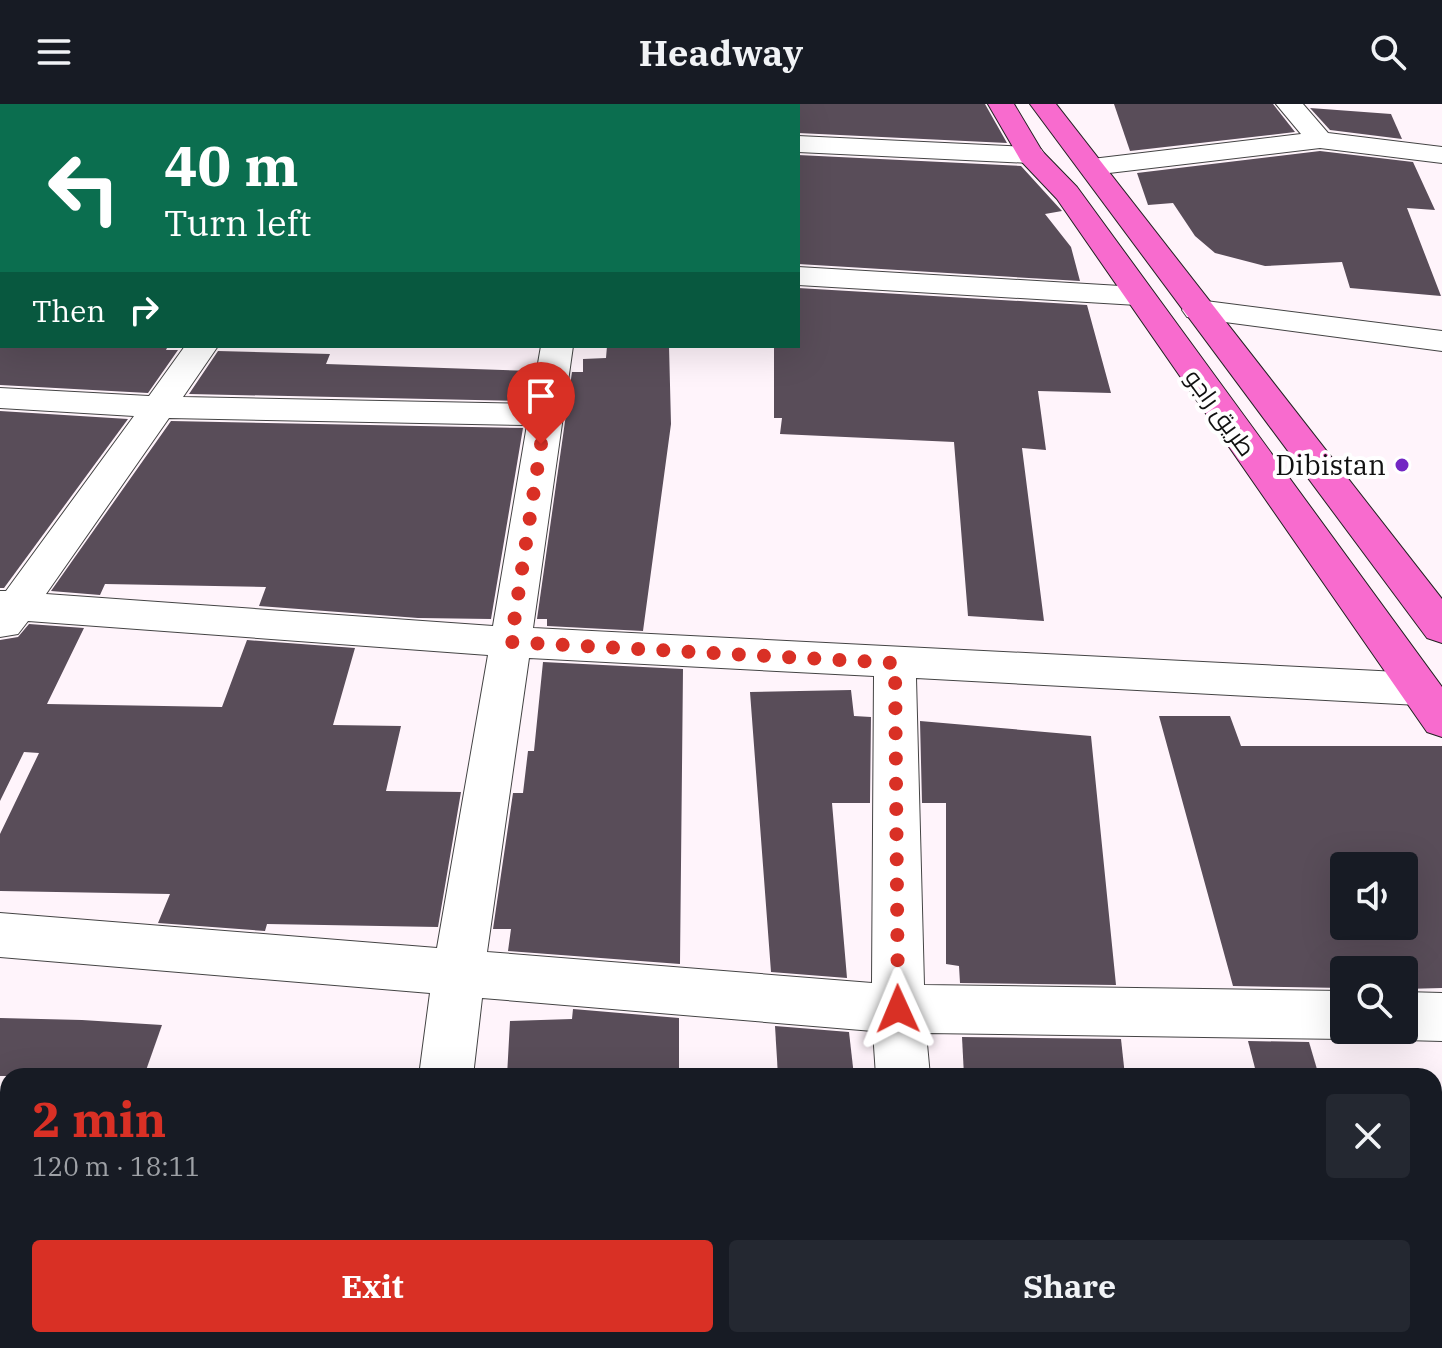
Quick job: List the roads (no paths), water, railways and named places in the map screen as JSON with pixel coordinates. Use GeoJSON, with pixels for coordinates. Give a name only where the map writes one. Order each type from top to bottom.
{"type":"FeatureCollection","features":[{"type":"Feature","properties":{"kind":"main road","name":"طريق راجو"},"geometry":{"type":"LineString","coordinates":[[1001,104],[1031,155],[1067,193],[1137,296],[1430,705]]}},
{"type":"Feature","properties":{"kind":"main road","name":"طريق راجو"},"geometry":{"type":"LineString","coordinates":[[1043,104],[1442,628]]}},
{"type":"Feature","properties":{"kind":"street"},"geometry":{"type":"LineString","coordinates":[[1289,104],[1320,140]]}},
{"type":"Feature","properties":{"kind":"street"},"geometry":{"type":"LineString","coordinates":[[1092,167],[1320,140],[1442,155]]}},
{"type":"Feature","properties":{"kind":"street"},"geometry":{"type":"LineString","coordinates":[[800,144],[1031,155]]}},
{"type":"Feature","properties":{"kind":"street"},"geometry":{"type":"LineString","coordinates":[[800,276],[1137,296]]}},
{"type":"Feature","properties":{"kind":"street"},"geometry":{"type":"LineString","coordinates":[[1198,310],[1442,341]]}},
{"type":"Feature","properties":{"kind":"street"},"geometry":{"type":"LineString","coordinates":[[6,613],[201,348]]}},
{"type":"Feature","properties":{"kind":"street"},"geometry":{"type":"LineString","coordinates":[[447,1068],[459,972],[557,348]]}},
{"type":"Feature","properties":{"kind":"street"},"geometry":{"type":"LineString","coordinates":[[0,398],[159,407],[545,415]]}},
{"type":"Feature","properties":{"kind":"street"},"geometry":{"type":"LineString","coordinates":[[6,613],[895,663],[1430,705]]}},
{"type":"Feature","properties":{"kind":"street"},"geometry":{"type":"LineString","coordinates":[[895,663],[898,1009],[902,1068]]}},
{"type":"Feature","properties":{"kind":"street"},"geometry":{"type":"LineString","coordinates":[[0,935],[898,1009],[1330,1015]]}},
{"type":"Feature","properties":{"kind":"street"},"geometry":{"type":"LineString","coordinates":[[1418,1016],[1442,1017]]}},
{"type":"Feature","properties":{"kind":"place","name":"Dibistan"},"geometry":{"type":"Point","coordinates":[1402,465]}}]}
